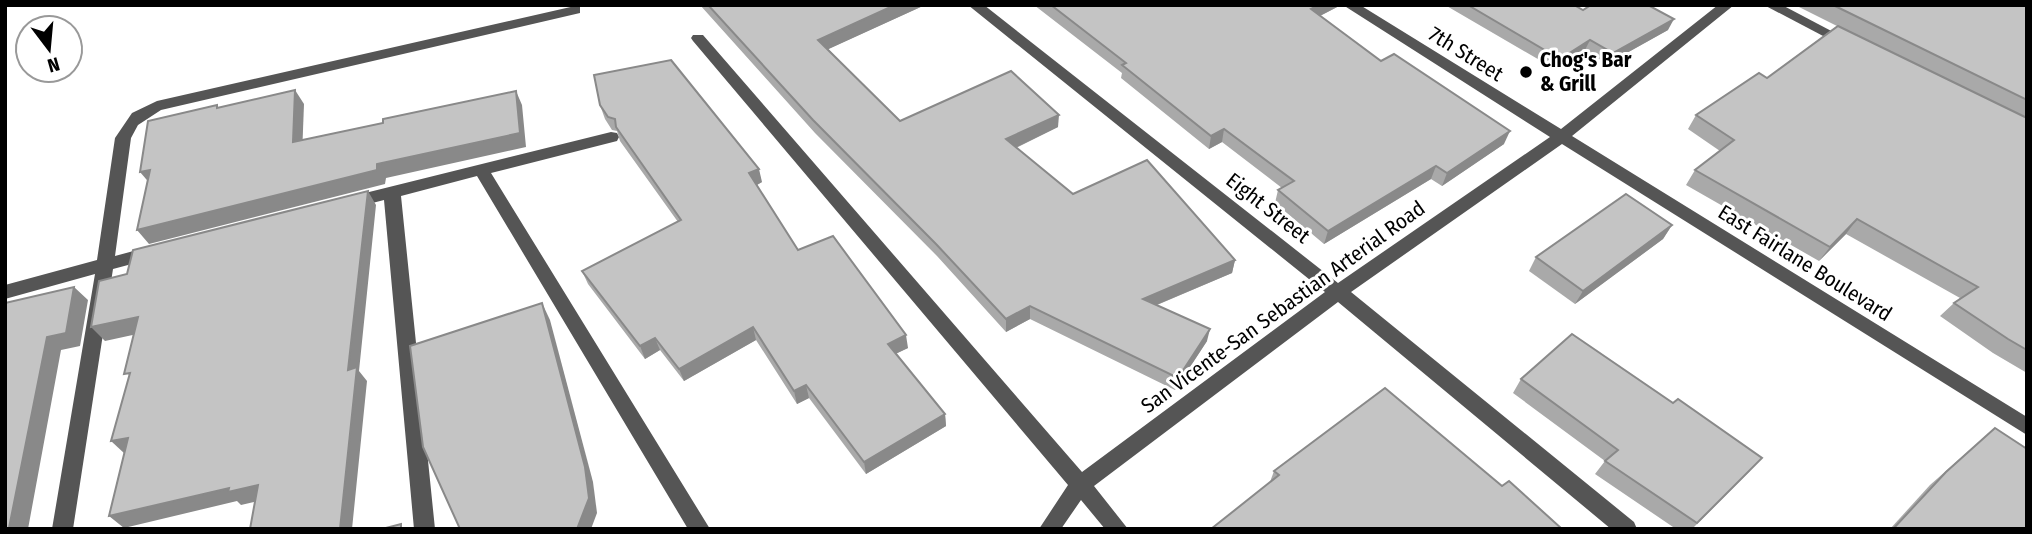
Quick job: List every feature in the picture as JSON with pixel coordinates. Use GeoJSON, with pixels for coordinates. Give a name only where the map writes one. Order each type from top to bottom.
{"type":"FeatureCollection","features":[{"type":"Feature","properties":{"kind":"street","name":"Eight Street"},"geometry":{"type":"LineString","coordinates":[[975,5],[1338,292],[1627,529]]}},
{"type":"Feature","properties":{"kind":"street","name":"7th Street"},"geometry":{"type":"LineString","coordinates":[[1350,5],[1560,138]]}},
{"type":"Feature","properties":{"kind":"street","name":"San Vicente-San Sebastian Arterial Road"},"geometry":{"type":"LineString","coordinates":[[1049,529],[1079,486],[1338,292],[1560,138],[1727,5]]}},
{"type":"Feature","properties":{"kind":"street"},"geometry":{"type":"LineString","coordinates":[[1770,5],[1868,53]]}},
{"type":"Feature","properties":{"kind":"street"},"geometry":{"type":"LineString","coordinates":[[62,529],[105,264],[121,146],[125,129],[138,114],[156,106],[575,10]]}},
{"type":"Feature","properties":{"kind":"street"},"geometry":{"type":"LineString","coordinates":[[698,38],[877,244],[1118,529]]}},
{"type":"Feature","properties":{"kind":"street"},"geometry":{"type":"LineString","coordinates":[[327,208],[611,137]]}},
{"type":"Feature","properties":{"kind":"street","name":"East Fairlane Boulevard"},"geometry":{"type":"LineString","coordinates":[[1560,138],[2027,427]]}},
{"type":"Feature","properties":{"kind":"street"},"geometry":{"type":"LineString","coordinates":[[481,169],[700,529]]}},
{"type":"Feature","properties":{"kind":"street"},"geometry":{"type":"LineString","coordinates":[[393,192],[425,529]]}},
{"type":"Feature","properties":{"kind":"street"},"geometry":{"type":"LineString","coordinates":[[5,292],[170,247]]}},
{"type":"Feature","properties":{"kind":"building"},"geometry":{"type":"Polygon","coordinates":[[[708,5],[895,5],[818,40],[900,121],[1011,71],[1059,115],[1006,139],[1073,194],[1147,160],[1235,260],[1143,299],[1210,329],[1178,378],[1030,306],[1006,319],[813,120],[708,5]]]}},
{"type":"Feature","properties":{"kind":"building"},"geometry":{"type":"Polygon","coordinates":[[[1051,5],[1319,5],[1311,9],[1381,61],[1394,54],[1510,131],[1447,173],[1436,166],[1328,231],[1278,190],[1294,181],[1224,129],[1211,136],[1122,65],[1126,63],[1051,5]]]}},
{"type":"Feature","properties":{"kind":"building"},"geometry":{"type":"Polygon","coordinates":[[[1468,5],[1574,5],[1583,10],[1591,5],[1648,5],[1674,19],[1613,53],[1590,40],[1560,59],[1468,5]]]}},
{"type":"Feature","properties":{"kind":"building"},"geometry":{"type":"Polygon","coordinates":[[[1833,5],[2027,5],[2027,100],[1833,5]]]}},
{"type":"Feature","properties":{"kind":"building"},"geometry":{"type":"Polygon","coordinates":[[[1838,26],[2027,118],[2027,350],[1954,303],[1978,287],[1857,219],[1830,247],[1695,170],[1734,140],[1696,115],[1759,73],[1767,78],[1838,26]]]}},
{"type":"Feature","properties":{"kind":"building"},"geometry":{"type":"Polygon","coordinates":[[[671,60],[759,169],[749,173],[798,250],[833,236],[906,335],[888,344],[945,414],[864,462],[806,385],[794,391],[753,327],[679,369],[655,338],[640,346],[582,271],[681,220],[616,127],[615,119],[608,117],[600,105],[594,75],[671,60]]]}},
{"type":"Feature","properties":{"kind":"building"},"geometry":{"type":"Polygon","coordinates":[[[295,90],[293,142],[383,123],[383,119],[516,91],[520,133],[377,164],[377,170],[137,230],[150,170],[140,172],[148,121],[295,90]]]}},
{"type":"Feature","properties":{"kind":"building"},"geometry":{"type":"Polygon","coordinates":[[[368,191],[348,370],[357,367],[340,529],[250,529],[258,485],[228,492],[229,488],[109,516],[128,438],[111,441],[130,373],[124,374],[138,317],[91,327],[99,281],[127,274],[133,250],[368,191]]]}},
{"type":"Feature","properties":{"kind":"building"},"geometry":{"type":"Polygon","coordinates":[[[1626,194],[1672,225],[1583,291],[1536,257],[1626,194]]]}},
{"type":"Feature","properties":{"kind":"building"},"geometry":{"type":"Polygon","coordinates":[[[74,287],[66,333],[47,337],[9,528],[5,529],[5,303],[74,287]]]}},
{"type":"Feature","properties":{"kind":"building"},"geometry":{"type":"Polygon","coordinates":[[[542,303],[585,467],[589,498],[577,529],[460,529],[423,447],[410,346],[542,303]]]}},
{"type":"Feature","properties":{"kind":"building"},"geometry":{"type":"Polygon","coordinates":[[[1572,334],[1673,403],[1678,399],[1762,458],[1697,523],[1605,461],[1618,450],[1521,379],[1572,334]]]}},
{"type":"Feature","properties":{"kind":"building"},"geometry":{"type":"Polygon","coordinates":[[[1385,388],[1502,486],[1509,481],[1562,529],[1211,529],[1279,475],[1274,471],[1385,388]]]}},
{"type":"Feature","properties":{"kind":"building"},"geometry":{"type":"Polygon","coordinates":[[[1995,428],[2027,449],[2027,529],[1893,529],[1946,472],[1995,428]]]}},
{"type":"Feature","properties":{"kind":"building"},"geometry":{"type":"Polygon","coordinates":[[[401,524],[401,529],[382,529],[401,524]]]}},
{"type":"Feature","properties":{"kind":"place","name":"Chog's Bar & Grill"},"geometry":{"type":"Point","coordinates":[1526,72]}}]}
